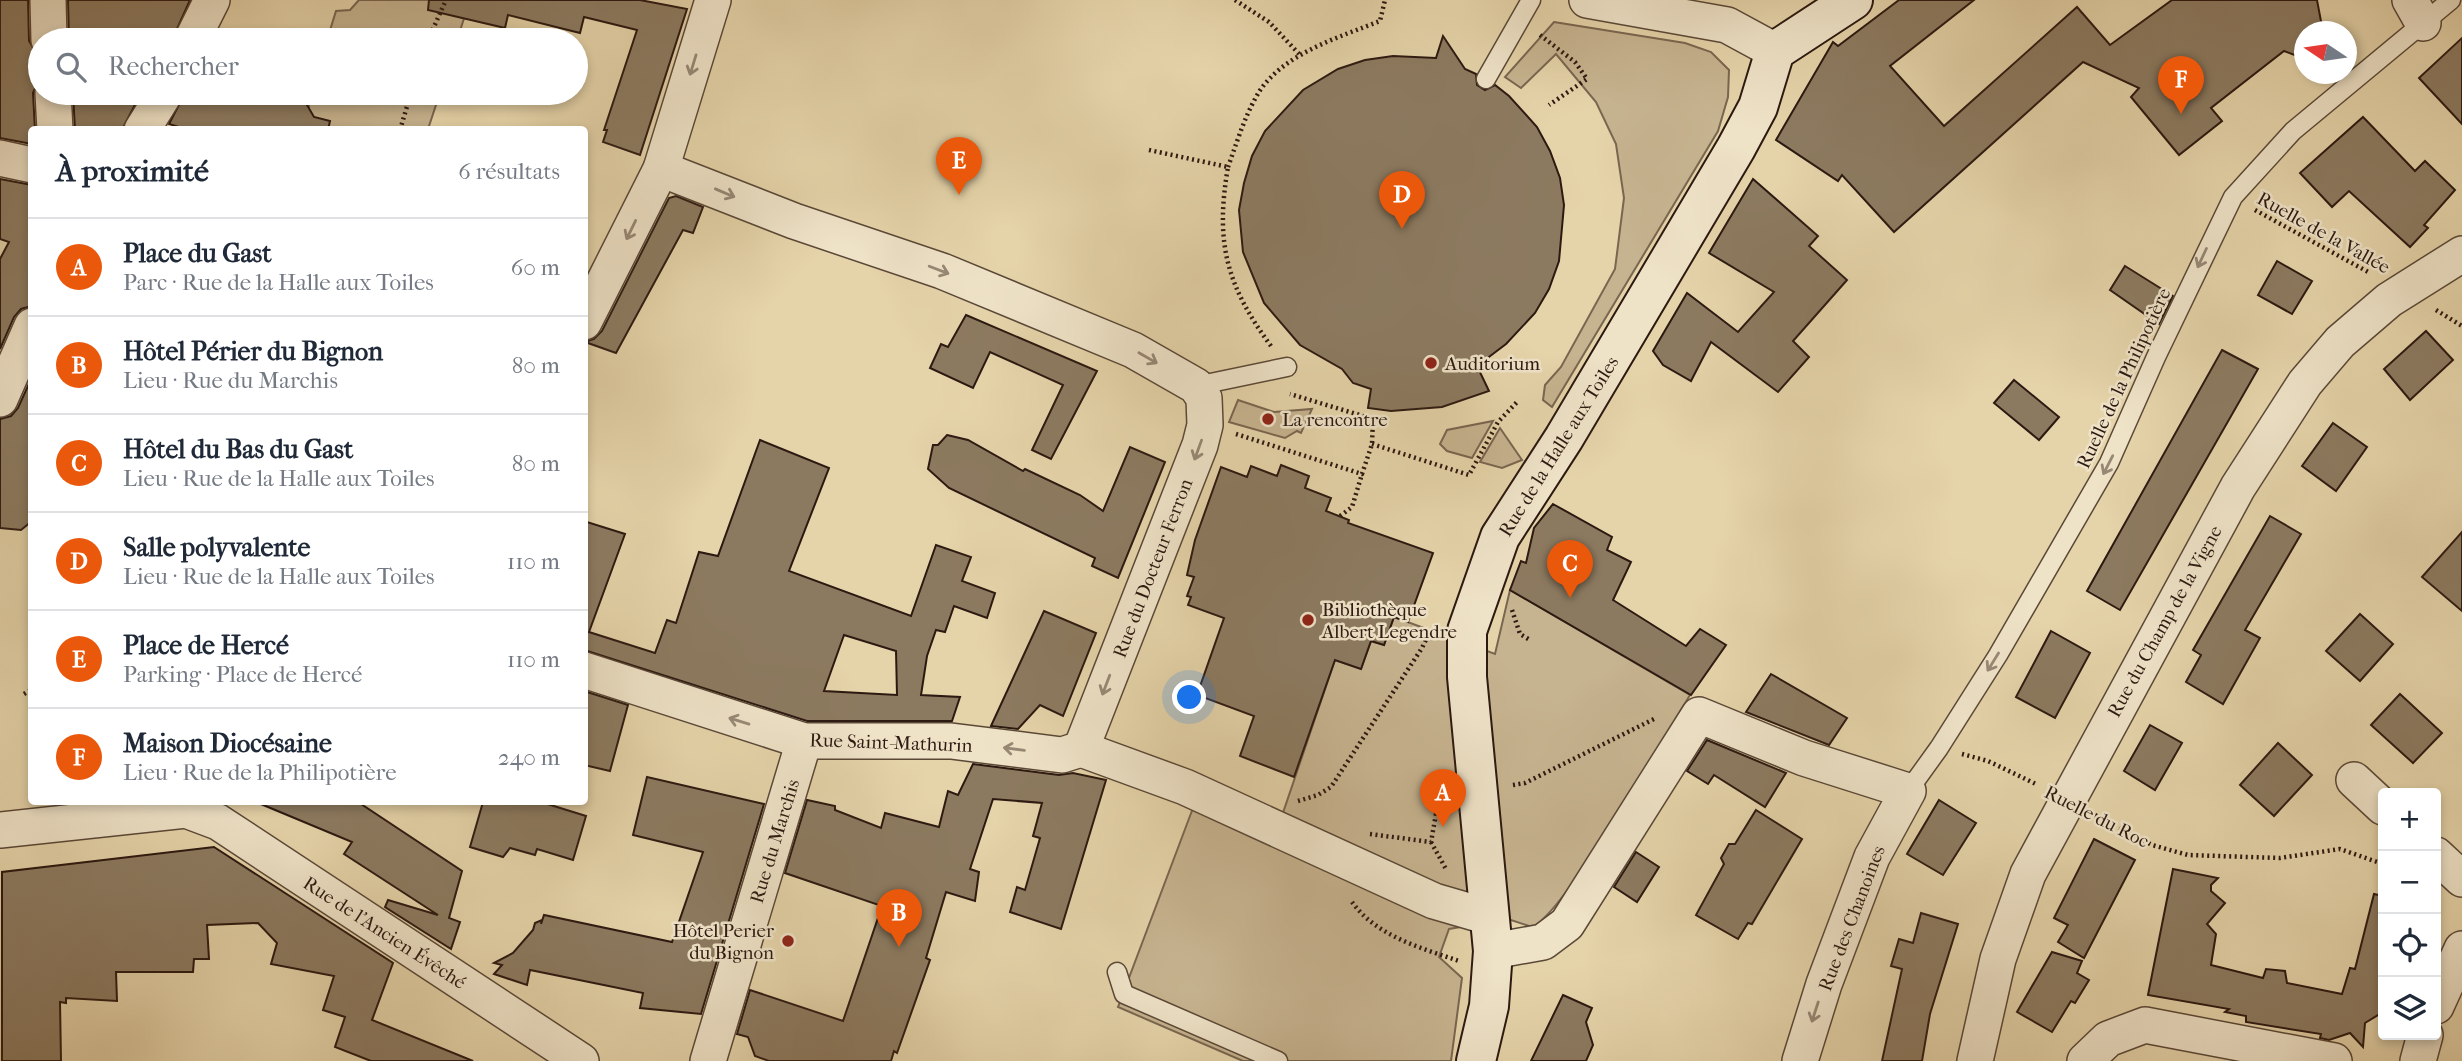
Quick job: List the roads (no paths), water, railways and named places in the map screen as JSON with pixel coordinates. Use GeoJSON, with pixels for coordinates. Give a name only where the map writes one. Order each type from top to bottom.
{"type":"FeatureCollection","features":[{"type":"Feature","properties":{"kind":"street"},"geometry":{"type":"LineString","coordinates":[[48,0],[49,28]]}},
{"type":"Feature","properties":{"kind":"street"},"geometry":{"type":"LineString","coordinates":[[198,28],[212,0]]}},
{"type":"Feature","properties":{"kind":"street"},"geometry":{"type":"LineString","coordinates":[[588,314],[661,169],[713,0]]}},
{"type":"Feature","properties":{"kind":"street"},"geometry":{"type":"LineString","coordinates":[[1587,0],[1727,25],[1775,51],[1853,0]]}},
{"type":"Feature","properties":{"kind":"street","name":"Rue de la Halle aux Toiles"},"geometry":{"type":"LineString","coordinates":[[1476,1061],[1489,1006],[1480,940],[1467,677],[1467,631],[1479,589],[1500,537],[1564,438],[1736,148],[1758,107],[1775,51]]}},
{"type":"Feature","properties":{"kind":"street"},"geometry":{"type":"LineString","coordinates":[[54,105],[55,126]]}},
{"type":"Feature","properties":{"kind":"street"},"geometry":{"type":"LineString","coordinates":[[144,126],[158,105]]}},
{"type":"Feature","properties":{"kind":"street"},"geometry":{"type":"LineString","coordinates":[[0,158],[28,164]]}},
{"type":"Feature","properties":{"kind":"street"},"geometry":{"type":"LineString","coordinates":[[661,169],[794,221],[942,271],[1133,349],[1196,386]]}},
{"type":"Feature","properties":{"kind":"street","name":"Rue du Champ de la Vigne"},"geometry":{"type":"LineString","coordinates":[[1975,1061],[1982,1021],[2012,913],[2028,874],[2238,487],[2283,415],[2340,342],[2363,319],[2403,290],[2462,254]]}},
{"type":"Feature","properties":{"kind":"street"},"geometry":{"type":"LineString","coordinates":[[0,399],[28,335]]}},
{"type":"Feature","properties":{"kind":"street","name":"Rue du Docteur Ferron"},"geometry":{"type":"LineString","coordinates":[[1081,749],[1205,425],[1205,398],[1196,386]]}},
{"type":"Feature","properties":{"kind":"street","name":"Rue Saint-Mathurin"},"geometry":{"type":"LineString","coordinates":[[588,671],[804,741],[951,741],[1062,755],[1081,749]]}},
{"type":"Feature","properties":{"kind":"street"},"geometry":{"type":"LineString","coordinates":[[1081,749],[1185,787],[1434,901],[1480,940],[1543,942],[1567,924],[1699,715],[1804,758],[1908,791]]}},
{"type":"Feature","properties":{"kind":"street","name":"Rue du Marchis"},"geometry":{"type":"LineString","coordinates":[[708,1061],[804,741]]}},
{"type":"Feature","properties":{"kind":"street"},"geometry":{"type":"LineString","coordinates":[[2354,780],[2378,802]]}},
{"type":"Feature","properties":{"kind":"street","name":"Rue des Chanoines"},"geometry":{"type":"LineString","coordinates":[[1800,1061],[1824,984],[1872,856],[1908,791]]}},
{"type":"Feature","properties":{"kind":"street"},"geometry":{"type":"LineString","coordinates":[[0,830],[189,806]]}},
{"type":"Feature","properties":{"kind":"street","name":"Rue de l'Ancien Évêché"},"geometry":{"type":"LineString","coordinates":[[189,806],[218,822],[581,1061]]}},
{"type":"Feature","properties":{"kind":"street"},"geometry":{"type":"LineString","coordinates":[[2441,859],[2462,878]]}},
{"type":"Feature","properties":{"kind":"street"},"geometry":{"type":"LineString","coordinates":[[2441,995],[2462,949]]}},
{"type":"Feature","properties":{"kind":"street"},"geometry":{"type":"LineString","coordinates":[[2085,1061],[2109,1039],[2145,1025],[2334,1061]]}},
{"type":"Feature","properties":{"kind":"street"},"geometry":{"type":"LineString","coordinates":[[2418,1061],[2424,1040]]}},
{"type":"Feature","properties":{"kind":"lane"},"geometry":{"type":"LineString","coordinates":[[1486,79],[1531,0]]}},
{"type":"Feature","properties":{"kind":"lane","name":"Ruelle de la Philipotière"},"geometry":{"type":"LineString","coordinates":[[1908,791],[1939,748],[2037,590],[2109,463],[2155,357],[2233,197],[2293,131],[2416,12],[2451,0]]}},
{"type":"Feature","properties":{"kind":"lane"},"geometry":{"type":"LineString","coordinates":[[1196,386],[1287,367]]}},
{"type":"Feature","properties":{"kind":"lane"},"geometry":{"type":"LineString","coordinates":[[1117,972],[1124,994],[1279,1061]]}},
{"type":"Feature","properties":{"kind":"place","name":"Maison Diocésaine"},"geometry":{"type":"Point","coordinates":[2181,114]}},
{"type":"Feature","properties":{"kind":"place","name":"Place de Hercé"},"geometry":{"type":"Point","coordinates":[959,195]}},
{"type":"Feature","properties":{"kind":"place","name":"Salle polyvalente"},"geometry":{"type":"Point","coordinates":[1402,229]}},
{"type":"Feature","properties":{"kind":"place","name":"Auditorium"},"geometry":{"type":"Point","coordinates":[1431,363]}},
{"type":"Feature","properties":{"kind":"place","name":"La rencontre"},"geometry":{"type":"Point","coordinates":[1268,419]}},
{"type":"Feature","properties":{"kind":"place","name":"Hôtel du Bas du Gast"},"geometry":{"type":"Point","coordinates":[1570,598]}},
{"type":"Feature","properties":{"kind":"place","name":"Bibliothèque Albert Legendre"},"geometry":{"type":"Point","coordinates":[1308,620]}},
{"type":"Feature","properties":{"kind":"place","name":"Place du Gast"},"geometry":{"type":"Point","coordinates":[1443,827]}},
{"type":"Feature","properties":{"kind":"place","name":"Hôtel Perier du Bignon"},"geometry":{"type":"Point","coordinates":[788,941]}},
{"type":"Feature","properties":{"kind":"place","name":"Hôtel Périer du Bignon"},"geometry":{"type":"Point","coordinates":[899,947]}}]}
